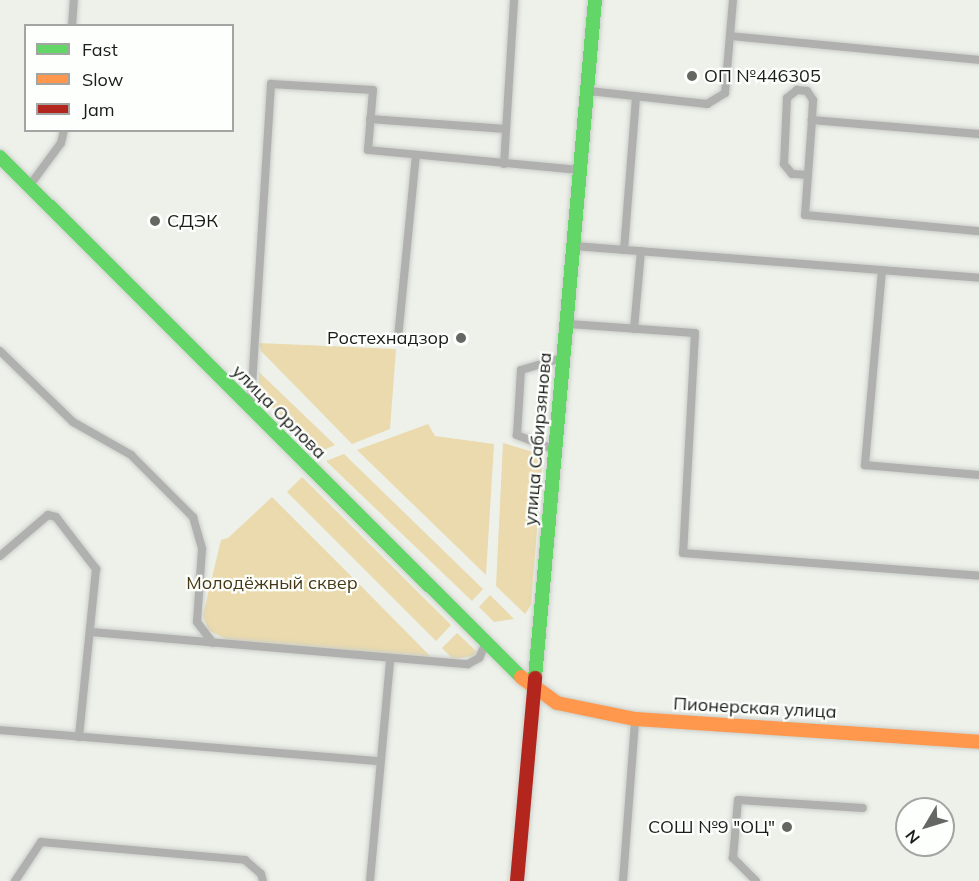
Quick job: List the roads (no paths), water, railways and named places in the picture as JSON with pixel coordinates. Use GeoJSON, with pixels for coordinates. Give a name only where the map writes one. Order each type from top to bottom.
{"type":"FeatureCollection","features":[{"type":"Feature","properties":{"kind":"street","name":"улица Сабирзянова"},"geometry":{"type":"LineString","coordinates":[[517,881],[595,0]]}},
{"type":"Feature","properties":{"kind":"street","name":"улица Орлова"},"geometry":{"type":"LineString","coordinates":[[0,157],[485,645],[534,690]]}},
{"type":"Feature","properties":{"kind":"street","name":"Пионерская улица"},"geometry":{"type":"LineString","coordinates":[[534,690],[556,703],[635,719],[979,742]]}},
{"type":"Feature","properties":{"kind":"lane"},"geometry":{"type":"LineString","coordinates":[[72,24],[74,0]]}},
{"type":"Feature","properties":{"kind":"lane"},"geometry":{"type":"LineString","coordinates":[[504,164],[514,0]]}},
{"type":"Feature","properties":{"kind":"lane"},"geometry":{"type":"LineString","coordinates":[[588,91],[707,104],[725,93],[733,0]]}},
{"type":"Feature","properties":{"kind":"lane"},"geometry":{"type":"LineString","coordinates":[[730,36],[979,60]]}},
{"type":"Feature","properties":{"kind":"lane"},"geometry":{"type":"LineString","coordinates":[[251,410],[271,84],[372,90],[368,150],[580,171]]}},
{"type":"Feature","properties":{"kind":"lane"},"geometry":{"type":"LineString","coordinates":[[808,175],[792,174],[784,164],[788,98],[797,90],[807,91],[813,100],[812,120],[808,175],[805,215],[979,231]]}},
{"type":"Feature","properties":{"kind":"lane"},"geometry":{"type":"LineString","coordinates":[[624,250],[636,97]]}},
{"type":"Feature","properties":{"kind":"lane"},"geometry":{"type":"LineString","coordinates":[[370,119],[506,129]]}},
{"type":"Feature","properties":{"kind":"lane"},"geometry":{"type":"LineString","coordinates":[[812,120],[979,134]]}},
{"type":"Feature","properties":{"kind":"lane"},"geometry":{"type":"LineString","coordinates":[[29,186],[61,143],[64,132]]}},
{"type":"Feature","properties":{"kind":"lane"},"geometry":{"type":"LineString","coordinates":[[398,338],[416,155]]}},
{"type":"Feature","properties":{"kind":"lane"},"geometry":{"type":"LineString","coordinates":[[573,246],[979,278]]}},
{"type":"Feature","properties":{"kind":"lane"},"geometry":{"type":"LineString","coordinates":[[634,328],[641,251]]}},
{"type":"Feature","properties":{"kind":"lane"},"geometry":{"type":"LineString","coordinates":[[882,270],[865,465],[979,475]]}},
{"type":"Feature","properties":{"kind":"lane"},"geometry":{"type":"LineString","coordinates":[[567,323],[695,333],[683,553],[979,576]]}},
{"type":"Feature","properties":{"kind":"lane"},"geometry":{"type":"LineString","coordinates":[[0,351],[73,422],[131,455],[194,517],[202,549],[195,606],[197,621],[213,643]]}},
{"type":"Feature","properties":{"kind":"lane"},"geometry":{"type":"LineString","coordinates":[[556,450],[517,435],[521,370],[564,357]]}},
{"type":"Feature","properties":{"kind":"lane"},"geometry":{"type":"LineString","coordinates":[[0,556],[48,515],[56,517],[96,569],[92,632],[79,736]]}},
{"type":"Feature","properties":{"kind":"lane"},"geometry":{"type":"LineString","coordinates":[[92,632],[390,660],[468,664],[479,658],[485,645]]}},
{"type":"Feature","properties":{"kind":"lane"},"geometry":{"type":"LineString","coordinates":[[370,881],[379,760],[390,660]]}},
{"type":"Feature","properties":{"kind":"lane"},"geometry":{"type":"LineString","coordinates":[[623,881],[635,719]]}},
{"type":"Feature","properties":{"kind":"lane"},"geometry":{"type":"LineString","coordinates":[[0,730],[379,760]]}},
{"type":"Feature","properties":{"kind":"lane"},"geometry":{"type":"LineString","coordinates":[[756,881],[733,858],[738,800],[863,808]]}},
{"type":"Feature","properties":{"kind":"lane"},"geometry":{"type":"LineString","coordinates":[[15,881],[41,842],[245,860],[261,874],[263,881]]}},
{"type":"Feature","properties":{"kind":"place","name":"ОП №446305"},"geometry":{"type":"Point","coordinates":[692,76]}},
{"type":"Feature","properties":{"kind":"place","name":"СДЭК"},"geometry":{"type":"Point","coordinates":[155,221]}},
{"type":"Feature","properties":{"kind":"place","name":"Ростехнадзор"},"geometry":{"type":"Point","coordinates":[461,338]}},
{"type":"Feature","properties":{"kind":"place","name":"СОШ №9 \"ОЦ\""},"geometry":{"type":"Point","coordinates":[787,827]}},
{"type":"Feature","properties":{"kind":"park label","name":"Молодёжный сквер"},"geometry":{"type":"Point","coordinates":[272,583]}}]}
